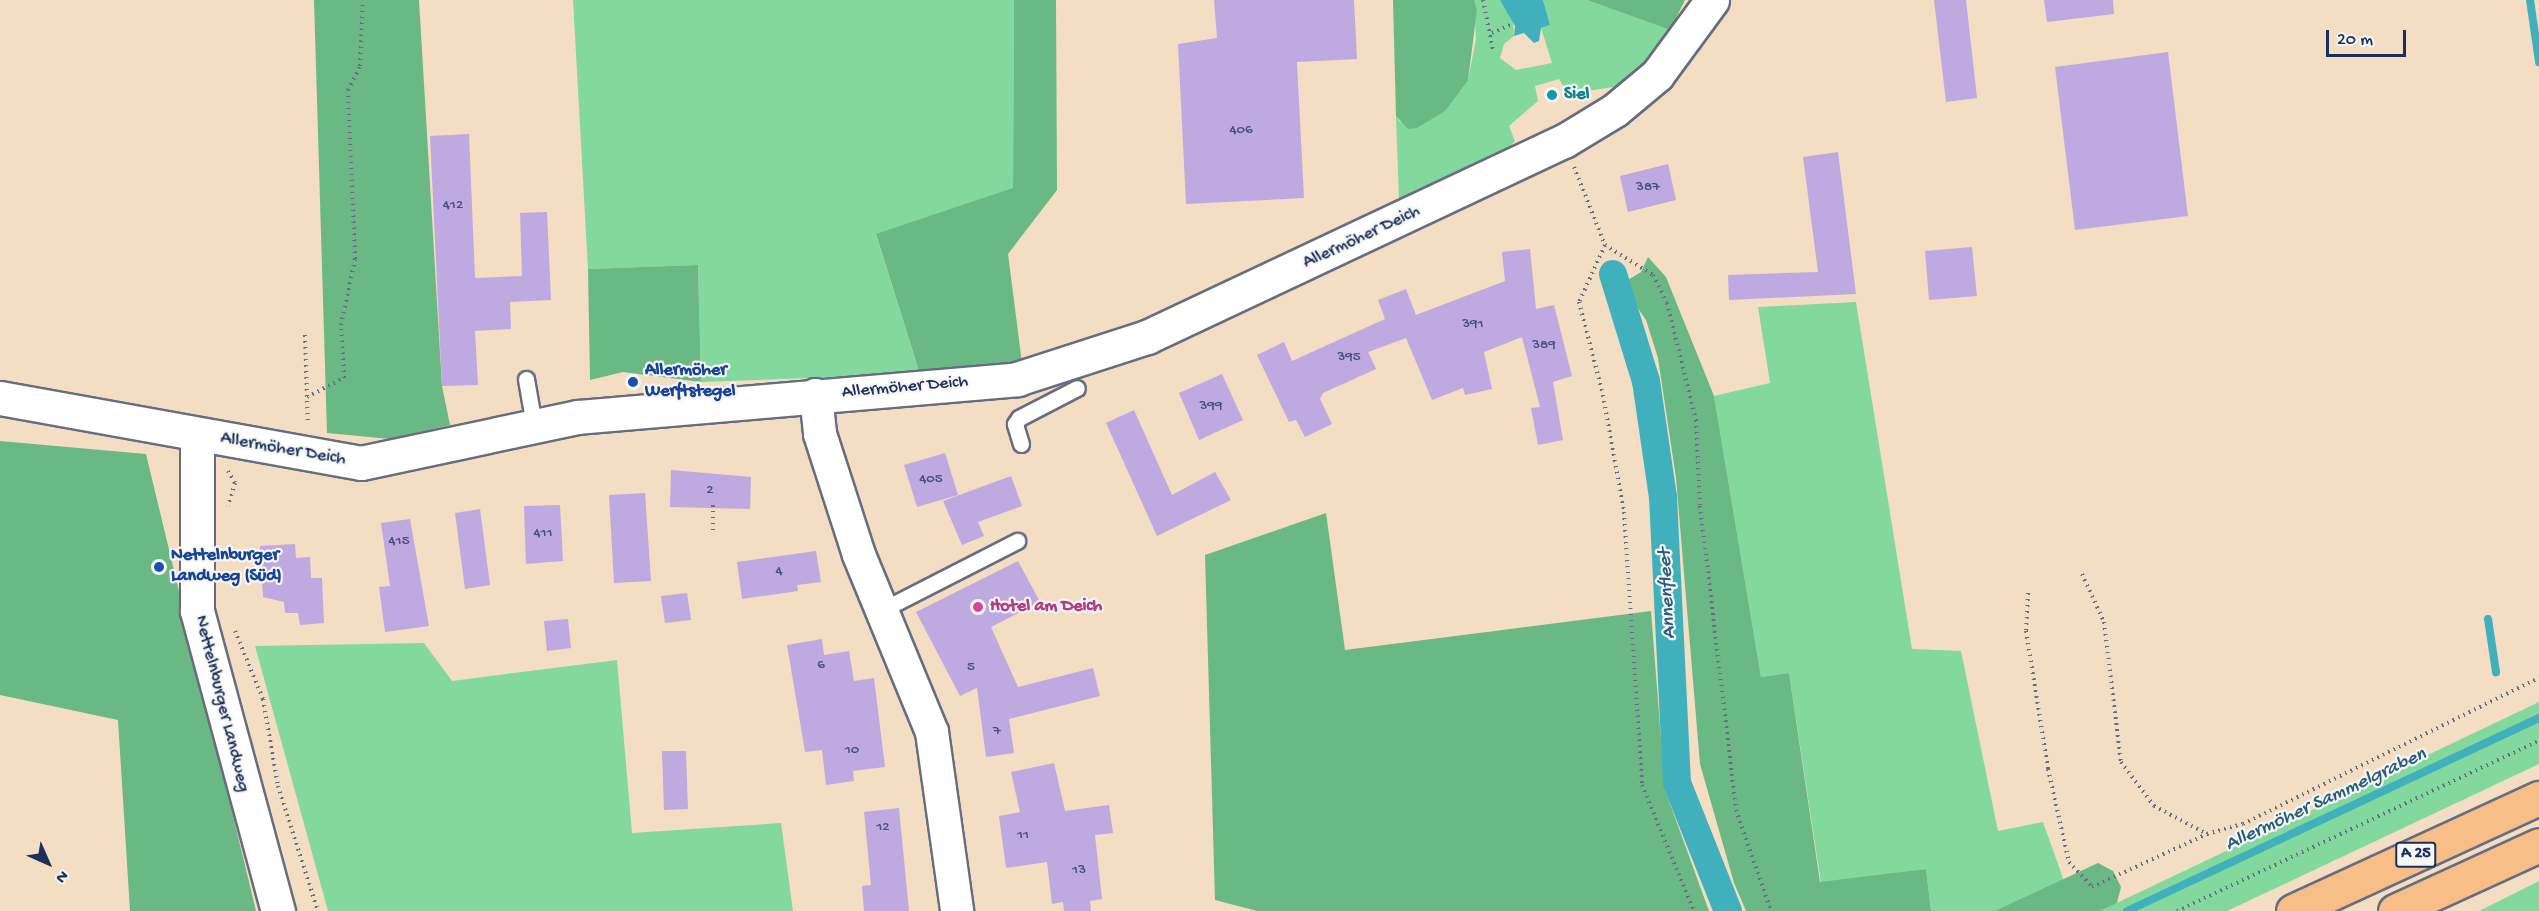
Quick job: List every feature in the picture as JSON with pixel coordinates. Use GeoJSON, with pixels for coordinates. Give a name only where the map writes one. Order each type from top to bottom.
{"type":"FeatureCollection","features":[{"type":"Feature","properties":{"kind":"highway","name":"A 25"},"geometry":{"type":"LineString","coordinates":[[2293,911],[2539,798]]}},
{"type":"Feature","properties":{"kind":"highway","name":"A 25"},"geometry":{"type":"LineString","coordinates":[[2395,911],[2539,845]]}},
{"type":"Feature","properties":{"kind":"street","name":"Allermöher Deich"},"geometry":{"type":"LineString","coordinates":[[0,398],[361,463],[534,425],[637,410],[1017,379],[1147,337],[1564,141],[1615,110],[1657,75],[1712,0]]}},
{"type":"Feature","properties":{"kind":"street"},"geometry":{"type":"LineString","coordinates":[[816,395],[820,434],[882,610],[932,732],[957,911]]}},
{"type":"Feature","properties":{"kind":"street","name":"Nettelnburger Landweg"},"geometry":{"type":"LineString","coordinates":[[196,434],[197,611],[277,907]]}},
{"type":"Feature","properties":{"kind":"lane"},"geometry":{"type":"LineString","coordinates":[[526,380],[534,425]]}},
{"type":"Feature","properties":{"kind":"lane"},"geometry":{"type":"LineString","coordinates":[[1022,444],[1015,424],[1019,418],[1077,388]]}},
{"type":"Feature","properties":{"kind":"lane"},"geometry":{"type":"LineString","coordinates":[[882,610],[1017,541]]}},
{"type":"Feature","properties":{"kind":"path"},"geometry":{"type":"LineString","coordinates":[[307,397],[344,378],[341,325],[354,270],[348,90],[360,66],[363,0]]}},
{"type":"Feature","properties":{"kind":"path"},"geometry":{"type":"LineString","coordinates":[[1483,0],[1492,33],[1493,50]]}},
{"type":"Feature","properties":{"kind":"path"},"geometry":{"type":"LineString","coordinates":[[1492,33],[1512,24]]}},
{"type":"Feature","properties":{"kind":"path"},"geometry":{"type":"LineString","coordinates":[[1564,141],[1605,245],[1653,275],[1670,313],[1696,420],[1700,506],[1736,810],[1771,911]]}},
{"type":"Feature","properties":{"kind":"path"},"geometry":{"type":"LineString","coordinates":[[1605,245],[1579,302],[1611,437],[1624,512],[1642,785],[1694,911]]}},
{"type":"Feature","properties":{"kind":"path"},"geometry":{"type":"LineString","coordinates":[[305,335],[308,425]]}},
{"type":"Feature","properties":{"kind":"path"},"geometry":{"type":"LineString","coordinates":[[225,469],[235,483],[227,516]]}},
{"type":"Feature","properties":{"kind":"path"},"geometry":{"type":"LineString","coordinates":[[713,505],[713,532]]}},
{"type":"Feature","properties":{"kind":"path"},"geometry":{"type":"LineString","coordinates":[[2082,574],[2104,622],[2121,762],[2154,806],[2207,834]]}},
{"type":"Feature","properties":{"kind":"path"},"geometry":{"type":"LineString","coordinates":[[2028,593],[2026,631],[2048,769],[2074,873],[2085,884],[2100,886],[2207,834],[2243,824],[2539,678]]}},
{"type":"Feature","properties":{"kind":"path"},"geometry":{"type":"LineString","coordinates":[[232,621],[263,699],[278,786],[318,911]]}},
{"type":"Feature","properties":{"kind":"path"},"geometry":{"type":"LineString","coordinates":[[2177,911],[2539,741]]}},
{"type":"Feature","properties":{"kind":"green space"},"geometry":{"type":"Polygon","coordinates":[[[314,0],[419,0],[442,386],[450,425],[390,439],[327,433],[314,0]]]}},
{"type":"Feature","properties":{"kind":"green space"},"geometry":{"type":"Polygon","coordinates":[[[573,0],[1014,0],[1013,189],[876,235],[920,374],[701,382],[698,265],[588,269],[573,0]]]}},
{"type":"Feature","properties":{"kind":"green space"},"geometry":{"type":"Polygon","coordinates":[[[1014,0],[1056,0],[1057,190],[1008,254],[1022,363],[920,374],[876,234],[1013,188],[1014,0]]]}},
{"type":"Feature","properties":{"kind":"green space"},"geometry":{"type":"Polygon","coordinates":[[[1393,0],[1474,0],[1477,10],[1468,80],[1445,111],[1417,128],[1408,129],[1396,116],[1393,0]]]}},
{"type":"Feature","properties":{"kind":"green space"},"geometry":{"type":"Polygon","coordinates":[[[1474,0],[1500,0],[1513,19],[1514,36],[1504,44],[1500,58],[1516,70],[1552,63],[1541,28],[1550,25],[1543,0],[1587,0],[1670,30],[1626,85],[1568,94],[1559,79],[1535,86],[1538,101],[1509,126],[1515,141],[1504,153],[1399,202],[1396,116],[1400,122],[1468,80],[1476,39],[1474,0]]]}},
{"type":"Feature","properties":{"kind":"green space"},"geometry":{"type":"Polygon","coordinates":[[[1587,0],[1685,0],[1670,30],[1587,0]]]}},
{"type":"Feature","properties":{"kind":"green space"},"geometry":{"type":"Polygon","coordinates":[[[1648,257],[1666,277],[1714,396],[1761,677],[1789,673],[1820,882],[1926,869],[1931,911],[1746,911],[1734,883],[1700,764],[1676,478],[1658,358],[1646,320],[1621,284],[1641,272],[1648,257]]]}},
{"type":"Feature","properties":{"kind":"green space"},"geometry":{"type":"Polygon","coordinates":[[[698,265],[701,382],[623,372],[590,380],[588,269],[698,265]]]}},
{"type":"Feature","properties":{"kind":"green space"},"geometry":{"type":"Polygon","coordinates":[[[1856,302],[1912,649],[1961,651],[1998,831],[2043,822],[2064,881],[1995,911],[1931,911],[1926,869],[1821,883],[1789,673],[1761,677],[1714,396],[1770,383],[1758,307],[1856,302]]]}},
{"type":"Feature","properties":{"kind":"green space"},"geometry":{"type":"Polygon","coordinates":[[[0,441],[146,454],[256,911],[130,911],[118,720],[0,695],[0,441]]]}},
{"type":"Feature","properties":{"kind":"green space"},"geometry":{"type":"Polygon","coordinates":[[[1326,513],[1345,650],[1651,611],[1665,790],[1709,911],[1257,911],[1215,900],[1205,555],[1326,513]]]}},
{"type":"Feature","properties":{"kind":"green space"},"geometry":{"type":"Polygon","coordinates":[[[424,643],[452,681],[617,660],[632,833],[781,823],[793,911],[328,911],[255,646],[424,643]]]}},
{"type":"Feature","properties":{"kind":"green space"},"geometry":{"type":"Polygon","coordinates":[[[2539,702],[2539,764],[2227,911],[2100,911],[2539,702]]]}},
{"type":"Feature","properties":{"kind":"green space"},"geometry":{"type":"Polygon","coordinates":[[[2098,863],[2113,871],[2121,887],[2117,903],[2100,911],[1995,911],[2098,863]]]}},
{"type":"Feature","properties":{"kind":"green space"},"geometry":{"type":"Polygon","coordinates":[[[2539,881],[2539,911],[2479,911],[2539,881]]]}},
{"type":"Feature","properties":{"kind":"water"},"geometry":{"type":"Polygon","coordinates":[[[1500,0],[1543,0],[1550,25],[1541,28],[1539,41],[1534,43],[1524,33],[1514,36],[1515,26],[1500,0]]]}},
{"type":"Feature","properties":{"kind":"building"},"geometry":{"type":"Polygon","coordinates":[[[1214,0],[1354,0],[1357,59],[1297,62],[1304,198],[1186,204],[1178,44],[1217,38],[1214,0]]]}},
{"type":"Feature","properties":{"kind":"building"},"geometry":{"type":"Polygon","coordinates":[[[1934,0],[1966,0],[1977,98],[1946,102],[1934,0]]]}},
{"type":"Feature","properties":{"kind":"building"},"geometry":{"type":"Polygon","coordinates":[[[2044,0],[2113,0],[2114,14],[2047,22],[2044,0]]]}},
{"type":"Feature","properties":{"kind":"building"},"geometry":{"type":"Polygon","coordinates":[[[2168,52],[2188,216],[2075,230],[2055,67],[2168,52]]]}},
{"type":"Feature","properties":{"kind":"building"},"geometry":{"type":"Polygon","coordinates":[[[469,134],[475,278],[522,276],[520,213],[547,212],[551,300],[510,302],[511,329],[475,331],[478,385],[442,386],[430,136],[469,134]]]}},
{"type":"Feature","properties":{"kind":"building"},"geometry":{"type":"Polygon","coordinates":[[[1838,152],[1856,294],[1729,300],[1728,275],[1818,272],[1803,157],[1838,152]]]}},
{"type":"Feature","properties":{"kind":"building"},"geometry":{"type":"Polygon","coordinates":[[[1668,164],[1676,200],[1628,212],[1620,176],[1668,164]]]}},
{"type":"Feature","properties":{"kind":"building"},"geometry":{"type":"Polygon","coordinates":[[[1972,247],[1977,296],[1929,300],[1925,251],[1972,247]]]}},
{"type":"Feature","properties":{"kind":"building"},"geometry":{"type":"Polygon","coordinates":[[[1530,249],[1536,309],[1554,305],[1572,376],[1553,382],[1563,440],[1538,445],[1531,408],[1540,407],[1522,337],[1484,352],[1492,389],[1465,395],[1463,388],[1432,400],[1406,338],[1368,352],[1376,369],[1323,393],[1320,399],[1332,424],[1305,437],[1296,420],[1289,422],[1257,355],[1284,342],[1292,361],[1385,319],[1378,300],[1406,289],[1416,315],[1505,281],[1502,252],[1530,249]]]}},
{"type":"Feature","properties":{"kind":"building"},"geometry":{"type":"Polygon","coordinates":[[[1222,374],[1243,420],[1199,440],[1179,393],[1222,374]]]}},
{"type":"Feature","properties":{"kind":"building"},"geometry":{"type":"Polygon","coordinates":[[[1134,410],[1172,495],[1215,472],[1231,500],[1157,536],[1106,423],[1134,410]]]}},
{"type":"Feature","properties":{"kind":"building"},"geometry":{"type":"Polygon","coordinates":[[[945,453],[958,495],[917,507],[904,465],[945,453]]]}},
{"type":"Feature","properties":{"kind":"building"},"geometry":{"type":"Polygon","coordinates":[[[671,470],[751,477],[750,509],[670,507],[671,470]]]}},
{"type":"Feature","properties":{"kind":"building"},"geometry":{"type":"Polygon","coordinates":[[[1011,476],[1022,506],[978,522],[984,536],[962,545],[943,501],[1011,476]]]}},
{"type":"Feature","properties":{"kind":"building"},"geometry":{"type":"Polygon","coordinates":[[[645,493],[651,581],[614,583],[609,495],[645,493]]]}},
{"type":"Feature","properties":{"kind":"building"},"geometry":{"type":"Polygon","coordinates":[[[560,505],[563,561],[526,564],[524,506],[560,505]]]}},
{"type":"Feature","properties":{"kind":"building"},"geometry":{"type":"Polygon","coordinates":[[[480,509],[490,585],[465,589],[455,513],[480,509]]]}},
{"type":"Feature","properties":{"kind":"building"},"geometry":{"type":"Polygon","coordinates":[[[410,519],[429,626],[385,632],[379,587],[390,586],[381,523],[410,519]]]}},
{"type":"Feature","properties":{"kind":"building"},"geometry":{"type":"Polygon","coordinates":[[[295,544],[296,558],[310,557],[311,578],[322,578],[324,623],[300,625],[298,613],[285,613],[284,602],[263,597],[260,546],[295,544]]]}},
{"type":"Feature","properties":{"kind":"building"},"geometry":{"type":"Polygon","coordinates":[[[816,551],[821,582],[797,585],[798,591],[742,599],[737,562],[816,551]]]}},
{"type":"Feature","properties":{"kind":"building"},"geometry":{"type":"Polygon","coordinates":[[[1018,561],[1040,602],[991,627],[1018,687],[1093,668],[1100,696],[1009,719],[1014,753],[986,757],[977,688],[960,696],[916,612],[1018,561]]]}},
{"type":"Feature","properties":{"kind":"building"},"geometry":{"type":"Polygon","coordinates":[[[687,593],[691,620],[665,623],[661,596],[687,593]]]}},
{"type":"Feature","properties":{"kind":"building"},"geometry":{"type":"Polygon","coordinates":[[[568,619],[571,648],[547,651],[544,621],[568,619]]]}},
{"type":"Feature","properties":{"kind":"building"},"geometry":{"type":"Polygon","coordinates":[[[822,639],[824,655],[849,651],[854,681],[874,678],[885,767],[853,771],[854,781],[826,785],[822,750],[805,752],[787,645],[822,639]]]}},
{"type":"Feature","properties":{"kind":"building"},"geometry":{"type":"Polygon","coordinates":[[[662,751],[686,751],[688,809],[664,810],[662,751]]]}},
{"type":"Feature","properties":{"kind":"building"},"geometry":{"type":"Polygon","coordinates":[[[1054,763],[1065,811],[1109,805],[1113,833],[1095,835],[1102,899],[1090,901],[1091,911],[1064,911],[1063,902],[1052,904],[1047,862],[1006,868],[999,816],[1020,812],[1011,772],[1054,763]]]}},
{"type":"Feature","properties":{"kind":"building"},"geometry":{"type":"Polygon","coordinates":[[[899,808],[909,911],[864,911],[862,886],[871,885],[864,812],[899,808]]]}},
{"type":"Feature","properties":{"kind":"waterway"},"geometry":{"type":"LineString","coordinates":[[2530,0],[2539,62]]}},
{"type":"Feature","properties":{"kind":"waterway","name":"Annenfleet"},"geometry":{"type":"LineString","coordinates":[[1613,274],[1646,381],[1663,497],[1677,783],[1728,911]]}},
{"type":"Feature","properties":{"kind":"waterway"},"geometry":{"type":"LineString","coordinates":[[2488,619],[2496,672]]}},
{"type":"Feature","properties":{"kind":"waterway","name":"Allermöher Sammelgraben"},"geometry":{"type":"LineString","coordinates":[[2127,911],[2539,718]]}},
{"type":"Feature","properties":{"kind":"place","name":"Siel"},"geometry":{"type":"Point","coordinates":[1552,95]}},
{"type":"Feature","properties":{"kind":"place","name":"Allermöher Werftstegel"},"geometry":{"type":"Point","coordinates":[633,382]}},
{"type":"Feature","properties":{"kind":"place","name":"Nettelnburger Landweg (Süd)"},"geometry":{"type":"Point","coordinates":[159,567]}},
{"type":"Feature","properties":{"kind":"place","name":"Hotel am Deich"},"geometry":{"type":"Point","coordinates":[978,607]}}]}
